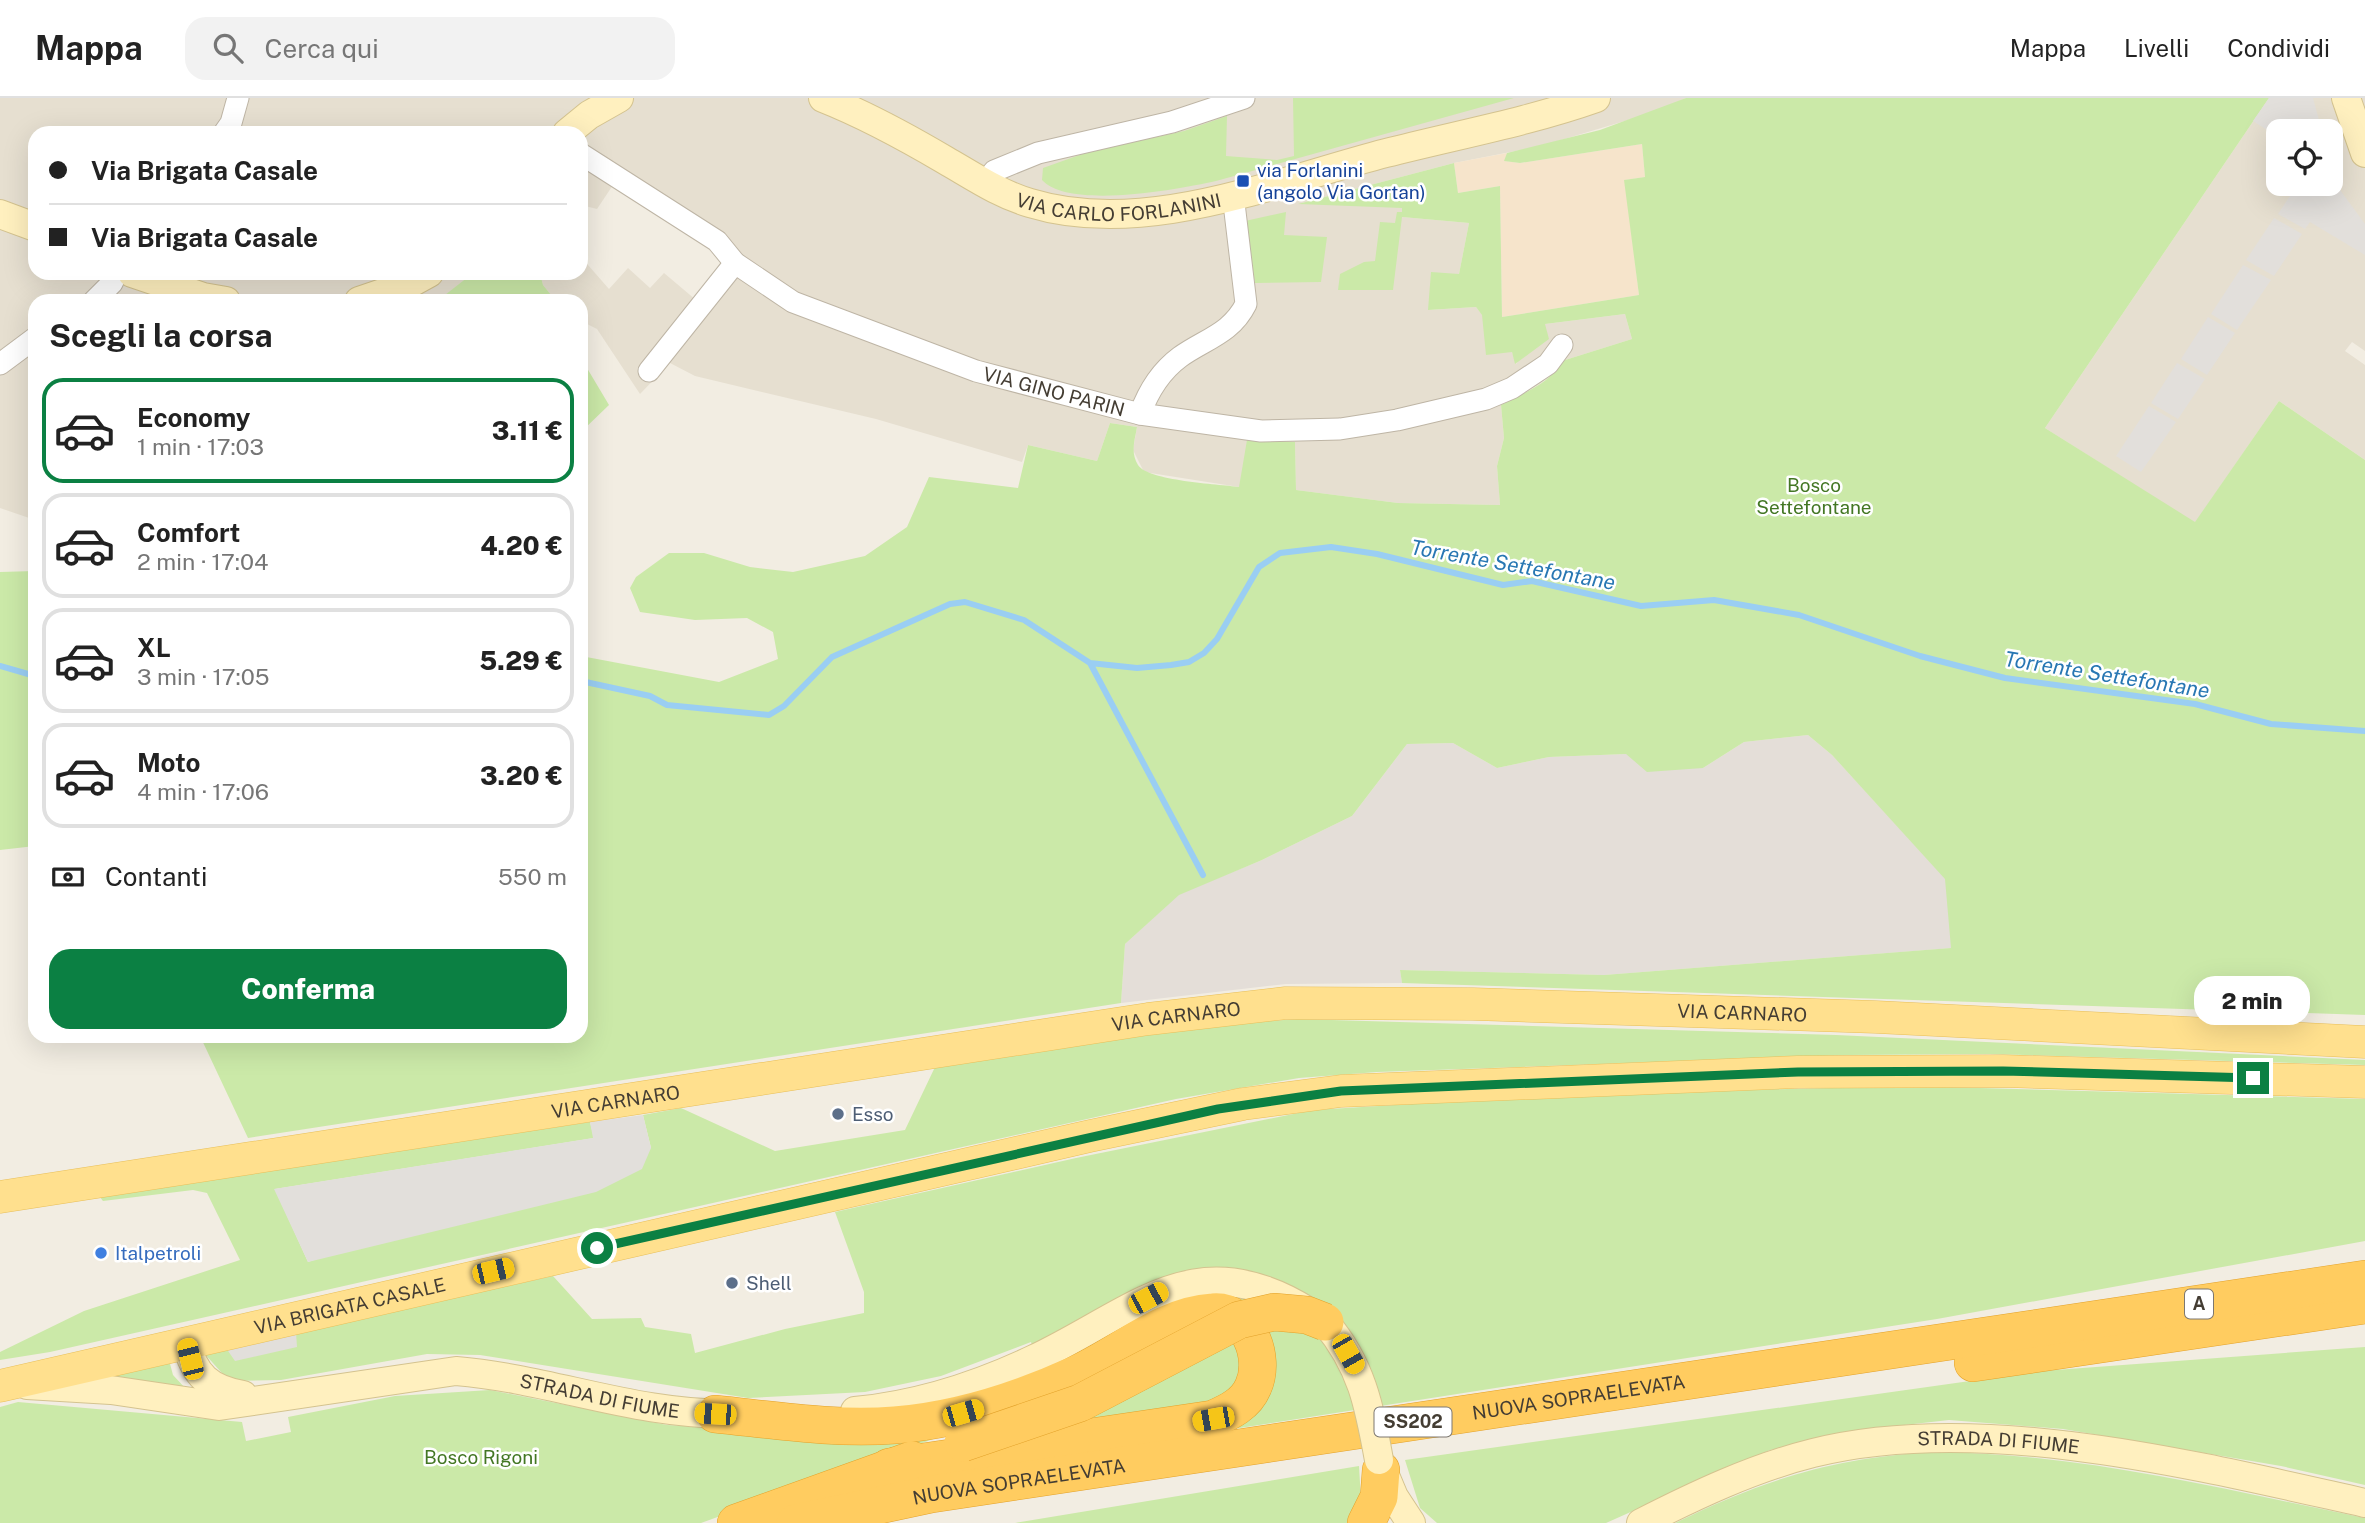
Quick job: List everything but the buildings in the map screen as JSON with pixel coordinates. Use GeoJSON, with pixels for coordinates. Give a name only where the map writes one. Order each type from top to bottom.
{"type":"FeatureCollection","features":[{"type":"Feature","properties":{"kind":"highway"},"geometry":{"type":"LineString","coordinates":[[2034,1342],[2365,1262]]}},
{"type":"Feature","properties":{"kind":"highway","name":"A"},"geometry":{"type":"LineString","coordinates":[[2034,1342],[2365,1279]]}},
{"type":"Feature","properties":{"kind":"highway","name":"A"},"geometry":{"type":"LineString","coordinates":[[2034,1342],[2365,1305]]}},
{"type":"Feature","properties":{"kind":"highway"},"geometry":{"type":"LineString","coordinates":[[715,1414],[782,1421],[895,1425],[963,1413],[1013,1399],[1075,1375],[1171,1321],[1214,1312],[1229,1312],[1239,1319],[1256,1353],[1257,1370],[1249,1394],[1228,1412],[1213,1419],[890,1467]]}},
{"type":"Feature","properties":{"kind":"highway"},"geometry":{"type":"LineString","coordinates":[[736,1523],[890,1467],[1080,1404],[1246,1318],[1274,1312],[1307,1315],[1325,1322]]}},
{"type":"Feature","properties":{"kind":"highway"},"geometry":{"type":"LineString","coordinates":[[2034,1342],[2365,1324]]}},
{"type":"Feature","properties":{"kind":"highway","name":"NUOVA SOPRAELEVATA"},"geometry":{"type":"LineString","coordinates":[[795,1523],[972,1488],[2034,1342]]}},
{"type":"Feature","properties":{"kind":"highway","name":"NUOVA SOPRAELEVATA"},"geometry":{"type":"LineString","coordinates":[[913,1523],[1849,1380],[2034,1342]]}},
{"type":"Feature","properties":{"kind":"highway"},"geometry":{"type":"LineString","coordinates":[[1366,1523],[1379,1497],[1380,1465]]}},
{"type":"Feature","properties":{"kind":"main road"},"geometry":{"type":"LineString","coordinates":[[576,126],[619,98]]}},
{"type":"Feature","properties":{"kind":"main road","name":"VIA CARLO FORLANINI"},"geometry":{"type":"LineString","coordinates":[[823,98],[872,120],[985,184],[1046,207],[1084,214],[1121,216],[1233,195],[1596,98]]}},
{"type":"Feature","properties":{"kind":"main road"},"geometry":{"type":"LineString","coordinates":[[2346,98],[2365,153]]}},
{"type":"Feature","properties":{"kind":"main road"},"geometry":{"type":"LineString","coordinates":[[0,214],[28,224]]}},
{"type":"Feature","properties":{"kind":"main road"},"geometry":{"type":"LineString","coordinates":[[153,280],[194,294]]}},
{"type":"Feature","properties":{"kind":"main road"},"geometry":{"type":"LineString","coordinates":[[380,294],[417,280]]}},
{"type":"Feature","properties":{"kind":"main road","name":"VIA CARNARO"},"geometry":{"type":"LineString","coordinates":[[0,1197],[1148,1019],[1286,1003],[1674,1009],[2365,1042]]}},
{"type":"Feature","properties":{"kind":"main road","name":"VIA BRIGATA CASALE"},"geometry":{"type":"LineString","coordinates":[[2,1384],[1103,1133],[1244,1104],[1341,1091],[1798,1072],[2003,1071],[2365,1082]]}},
{"type":"Feature","properties":{"kind":"main road","name":"STRADA DI FIUME"},"geometry":{"type":"LineString","coordinates":[[2,1384],[111,1390],[219,1406],[429,1372],[456,1371],[483,1373],[630,1406],[715,1414],[826,1413],[887,1408],[955,1391],[1036,1358],[1161,1291],[1189,1282],[1223,1281],[1260,1287],[1292,1300],[1325,1322],[1340,1340],[1365,1387],[1380,1465],[1411,1523]]}},
{"type":"Feature","properties":{"kind":"main road"},"geometry":{"type":"LineString","coordinates":[[186,1342],[195,1371],[207,1383],[223,1392],[270,1399]]}},
{"type":"Feature","properties":{"kind":"main road","name":"STRADA DI FIUME"},"geometry":{"type":"LineString","coordinates":[[1641,1523],[1740,1477],[1814,1453],[1892,1442],[1937,1440],[2023,1442],[2127,1454],[2365,1503]]}},
{"type":"Feature","properties":{"kind":"street"},"geometry":{"type":"LineString","coordinates":[[230,126],[238,98]]}},
{"type":"Feature","properties":{"kind":"street"},"geometry":{"type":"LineString","coordinates":[[985,184],[994,171],[1038,153],[1172,122],[1244,98]]}},
{"type":"Feature","properties":{"kind":"street","name":"VIA GINO PARIN"},"geometry":{"type":"LineString","coordinates":[[588,158],[717,241],[735,263],[793,302],[976,371],[1140,414],[1262,430],[1340,429],[1397,420],[1486,399],[1512,388],[1548,364],[1562,345]]}},
{"type":"Feature","properties":{"kind":"street"},"geometry":{"type":"LineString","coordinates":[[1140,414],[1146,397],[1171,366],[1201,344],[1226,331],[1239,318],[1245,304],[1233,195]]}},
{"type":"Feature","properties":{"kind":"street"},"geometry":{"type":"LineString","coordinates":[[649,371],[735,263]]}},
{"type":"Feature","properties":{"kind":"street"},"geometry":{"type":"LineString","coordinates":[[101,294],[114,280]]}},
{"type":"Feature","properties":{"kind":"street"},"geometry":{"type":"LineString","coordinates":[[0,364],[28,343]]}},
{"type":"Feature","properties":{"kind":"shaded area"},"geometry":{"type":"Polygon","coordinates":[[[0,98],[1686,98],[1655,112],[1541,146],[1454,163],[1302,203],[1402,207],[1402,217],[1469,223],[1459,274],[1429,310],[1476,307],[1512,352],[1516,364],[1545,324],[1625,314],[1632,339],[1562,361],[1557,370],[1540,384],[1501,405],[1504,438],[1497,466],[1500,505],[1398,503],[1296,490],[1295,442],[1239,487],[1144,472],[1133,450],[1137,427],[1110,423],[1097,461],[1028,445],[1022,462],[876,419],[695,376],[670,363],[640,394],[597,329],[588,324],[588,294],[550,294],[542,280],[588,280],[588,265],[609,289],[628,268],[650,288],[664,273],[696,300],[724,263],[716,250],[613,185],[597,209],[588,207],[588,126],[28,126],[28,280],[464,280],[447,294],[28,294],[28,518],[0,508],[0,98]]]}},
{"type":"Feature","properties":{"kind":"shaded area"},"geometry":{"type":"Polygon","coordinates":[[[2269,98],[2365,98],[2365,351],[2352,342],[2345,351],[2365,365],[2365,460],[2279,401],[2195,523],[2045,428],[2269,98]]]}},
{"type":"Feature","properties":{"kind":"shaded area"},"geometry":{"type":"Polygon","coordinates":[[[2269,98],[2313,98],[2319,119],[2266,119],[2266,129],[2253,121],[2269,98]]]}},
{"type":"Feature","properties":{"kind":"shaded area"},"geometry":{"type":"Polygon","coordinates":[[[1642,144],[1645,177],[1625,180],[1639,295],[1502,317],[1500,186],[1458,193],[1454,163],[1507,153],[1505,161],[1520,163],[1642,144]]]}},
{"type":"Feature","properties":{"kind":"shaded area"},"geometry":{"type":"Polygon","coordinates":[[[2343,194],[2365,224],[2365,255],[2310,222],[2305,229],[2278,214],[2290,196],[2343,194]]]}},
{"type":"Feature","properties":{"kind":"shaded area"},"geometry":{"type":"Polygon","coordinates":[[[2274,218],[2302,234],[2274,276],[2246,260],[2274,218]]]}},
{"type":"Feature","properties":{"kind":"shaded area"},"geometry":{"type":"Polygon","coordinates":[[[2243,265],[2271,280],[2237,330],[2211,314],[2243,265]]]}},
{"type":"Feature","properties":{"kind":"shaded area"},"geometry":{"type":"Polygon","coordinates":[[[2208,317],[2235,333],[2207,375],[2181,359],[2208,317]]]}},
{"type":"Feature","properties":{"kind":"shaded area"},"geometry":{"type":"Polygon","coordinates":[[[2177,363],[2205,379],[2178,419],[2151,403],[2177,363]]]}},
{"type":"Feature","properties":{"kind":"shaded area"},"geometry":{"type":"Polygon","coordinates":[[[2149,406],[2176,422],[2141,472],[2116,456],[2149,406]]]}},
{"type":"Feature","properties":{"kind":"shaded area"},"geometry":{"type":"Polygon","coordinates":[[[1808,735],[1832,755],[1946,879],[1952,948],[1604,975],[1400,970],[1402,983],[1286,984],[1121,1003],[1125,944],[1179,894],[1262,860],[1352,816],[1407,744],[1453,743],[1497,768],[1549,757],[1626,754],[1703,768],[1744,742],[1808,735]]]}},
{"type":"Feature","properties":{"kind":"shaded area"},"geometry":{"type":"Polygon","coordinates":[[[643,1115],[651,1148],[642,1169],[596,1192],[308,1262],[274,1189],[593,1138],[590,1122],[643,1115]]]}},
{"type":"Feature","properties":{"kind":"shaded area"},"geometry":{"type":"Polygon","coordinates":[[[296,1332],[297,1347],[235,1361],[226,1348],[296,1332]]]}},
{"type":"Feature","properties":{"kind":"green space"},"geometry":{"type":"Polygon","coordinates":[[[1293,98],[1514,98],[1216,181],[1177,188],[1099,196],[1056,189],[1042,180],[1043,168],[1088,152],[1184,131],[1227,116],[1226,156],[1277,160],[1294,156],[1293,98]]]}},
{"type":"Feature","properties":{"kind":"green space","name":"Bosco Settefontane"},"geometry":{"type":"Polygon","coordinates":[[[1686,98],[2269,98],[2045,428],[2195,522],[2279,401],[2365,460],[2365,1015],[1402,983],[1400,970],[1604,975],[1951,948],[1945,879],[1832,755],[1808,735],[1744,742],[1703,768],[1647,772],[1626,754],[1549,757],[1497,768],[1453,743],[1407,744],[1352,816],[1262,860],[1179,895],[1125,944],[1121,1003],[248,1138],[203,1043],[588,1043],[588,657],[719,682],[778,659],[773,632],[747,618],[695,620],[640,612],[630,588],[636,577],[669,553],[704,553],[750,567],[793,572],[865,556],[907,527],[929,477],[1018,488],[1028,445],[1097,461],[1110,423],[1137,427],[1134,451],[1138,465],[1155,475],[1169,478],[1239,487],[1247,440],[1295,442],[1296,490],[1398,503],[1500,505],[1497,466],[1504,438],[1501,405],[1543,382],[1562,361],[1632,339],[1625,314],[1545,324],[1549,339],[1515,364],[1512,352],[1486,355],[1482,315],[1476,307],[1428,310],[1431,272],[1459,274],[1469,223],[1402,217],[1393,290],[1338,290],[1340,274],[1364,262],[1375,261],[1380,222],[1395,223],[1397,212],[1402,212],[1402,208],[1298,204],[1454,163],[1458,193],[1500,186],[1502,317],[1639,295],[1624,180],[1645,177],[1642,144],[1520,163],[1504,161],[1507,153],[1600,130],[1686,98]]]}},
{"type":"Feature","properties":{"kind":"green space"},"geometry":{"type":"Polygon","coordinates":[[[1286,212],[1284,235],[1327,237],[1321,282],[1255,283],[1245,221],[1286,212]]]}},
{"type":"Feature","properties":{"kind":"green space"},"geometry":{"type":"Polygon","coordinates":[[[464,280],[542,280],[550,294],[446,294],[464,280]]]}},
{"type":"Feature","properties":{"kind":"green space"},"geometry":{"type":"Polygon","coordinates":[[[588,370],[609,405],[588,425],[588,370]]]}},
{"type":"Feature","properties":{"kind":"green space"},"geometry":{"type":"Polygon","coordinates":[[[28,571],[28,847],[0,850],[0,572],[28,571]]]}},
{"type":"Feature","properties":{"kind":"green space"},"geometry":{"type":"Polygon","coordinates":[[[1298,1019],[1836,1035],[2365,1060],[2365,1065],[1990,1054],[1850,1055],[1377,1072],[1299,1078],[1176,1099],[50,1352],[0,1360],[0,1352],[84,1311],[240,1260],[207,1193],[193,1190],[103,1201],[99,1196],[590,1122],[594,1138],[275,1189],[308,1262],[651,1148],[643,1115],[681,1108],[775,1151],[905,1130],[935,1067],[1200,1026],[1298,1019]]]}},
{"type":"Feature","properties":{"kind":"green space"},"geometry":{"type":"Polygon","coordinates":[[[1909,1086],[2365,1099],[2365,1241],[1937,1319],[1182,1437],[1229,1422],[1258,1330],[1041,1374],[1031,1342],[941,1376],[865,1392],[748,1398],[480,1355],[427,1354],[281,1380],[229,1381],[204,1353],[553,1276],[592,1319],[641,1318],[645,1327],[691,1334],[695,1353],[785,1329],[864,1313],[864,1292],[835,1212],[1076,1158],[1313,1110],[1575,1094],[1909,1086]]]}},
{"type":"Feature","properties":{"kind":"green space","name":"Bosco Rigoni"},"geometry":{"type":"Polygon","coordinates":[[[1218,1323],[1242,1348],[1244,1381],[1217,1408],[963,1443],[958,1430],[701,1523],[0,1523],[0,1407],[18,1402],[242,1422],[246,1441],[291,1432],[288,1417],[395,1396],[490,1390],[667,1425],[857,1436],[1218,1323]]]}},
{"type":"Feature","properties":{"kind":"green space"},"geometry":{"type":"Polygon","coordinates":[[[2365,1347],[2365,1485],[2281,1466],[2063,1429],[1949,1420],[1851,1431],[1770,1450],[1606,1523],[1437,1523],[1420,1508],[1405,1460],[2042,1371],[2365,1347]]]}},
{"type":"Feature","properties":{"kind":"green space"},"geometry":{"type":"Polygon","coordinates":[[[169,1360],[173,1375],[187,1390],[113,1377],[113,1372],[169,1360]]]}},
{"type":"Feature","properties":{"kind":"green space"},"geometry":{"type":"Polygon","coordinates":[[[1933,1452],[2042,1459],[2150,1474],[2365,1518],[2365,1523],[1675,1523],[1739,1494],[1800,1473],[1863,1459],[1933,1452]]]}},
{"type":"Feature","properties":{"kind":"green space"},"geometry":{"type":"Polygon","coordinates":[[[1359,1466],[1361,1500],[1349,1523],[1015,1523],[1359,1466]]]}},
{"type":"Feature","properties":{"kind":"waterway","name":"Torrente Settefontane"},"geometry":{"type":"LineString","coordinates":[[588,683],[650,696],[667,705],[769,715],[784,706],[832,657],[950,604],[965,602],[1024,620],[1090,663],[1137,668],[1189,662],[1204,653],[1217,639],[1259,567],[1280,553],[1331,547],[1377,554],[1503,585],[1532,581],[1641,606],[1714,600],[1799,615],[1920,656],[2005,678],[2195,704],[2271,724],[2365,731]]}},
{"type":"Feature","properties":{"kind":"waterway"},"geometry":{"type":"LineString","coordinates":[[1090,663],[1203,875]]}},
{"type":"Feature","properties":{"kind":"waterway","name":"Torrente Settefontane"},"geometry":{"type":"LineString","coordinates":[[0,666],[28,674]]}},
{"type":"Feature","properties":{"kind":"place","name":"via Forlanini (angolo Via Gortan)"},"geometry":{"type":"Point","coordinates":[1243,181]}},
{"type":"Feature","properties":{"kind":"place","name":"Esso"},"geometry":{"type":"Point","coordinates":[838,1114]}},
{"type":"Feature","properties":{"kind":"place","name":"Italpetroli"},"geometry":{"type":"Point","coordinates":[101,1253]}},
{"type":"Feature","properties":{"kind":"place","name":"Shell"},"geometry":{"type":"Point","coordinates":[732,1283]}},
{"type":"Feature","properties":{"kind":"route"},"geometry":{"type":"LineString","coordinates":[[597,1248],[1218,1109],[1341,1091],[1798,1072],[2003,1071],[2253,1078]]}}]}
